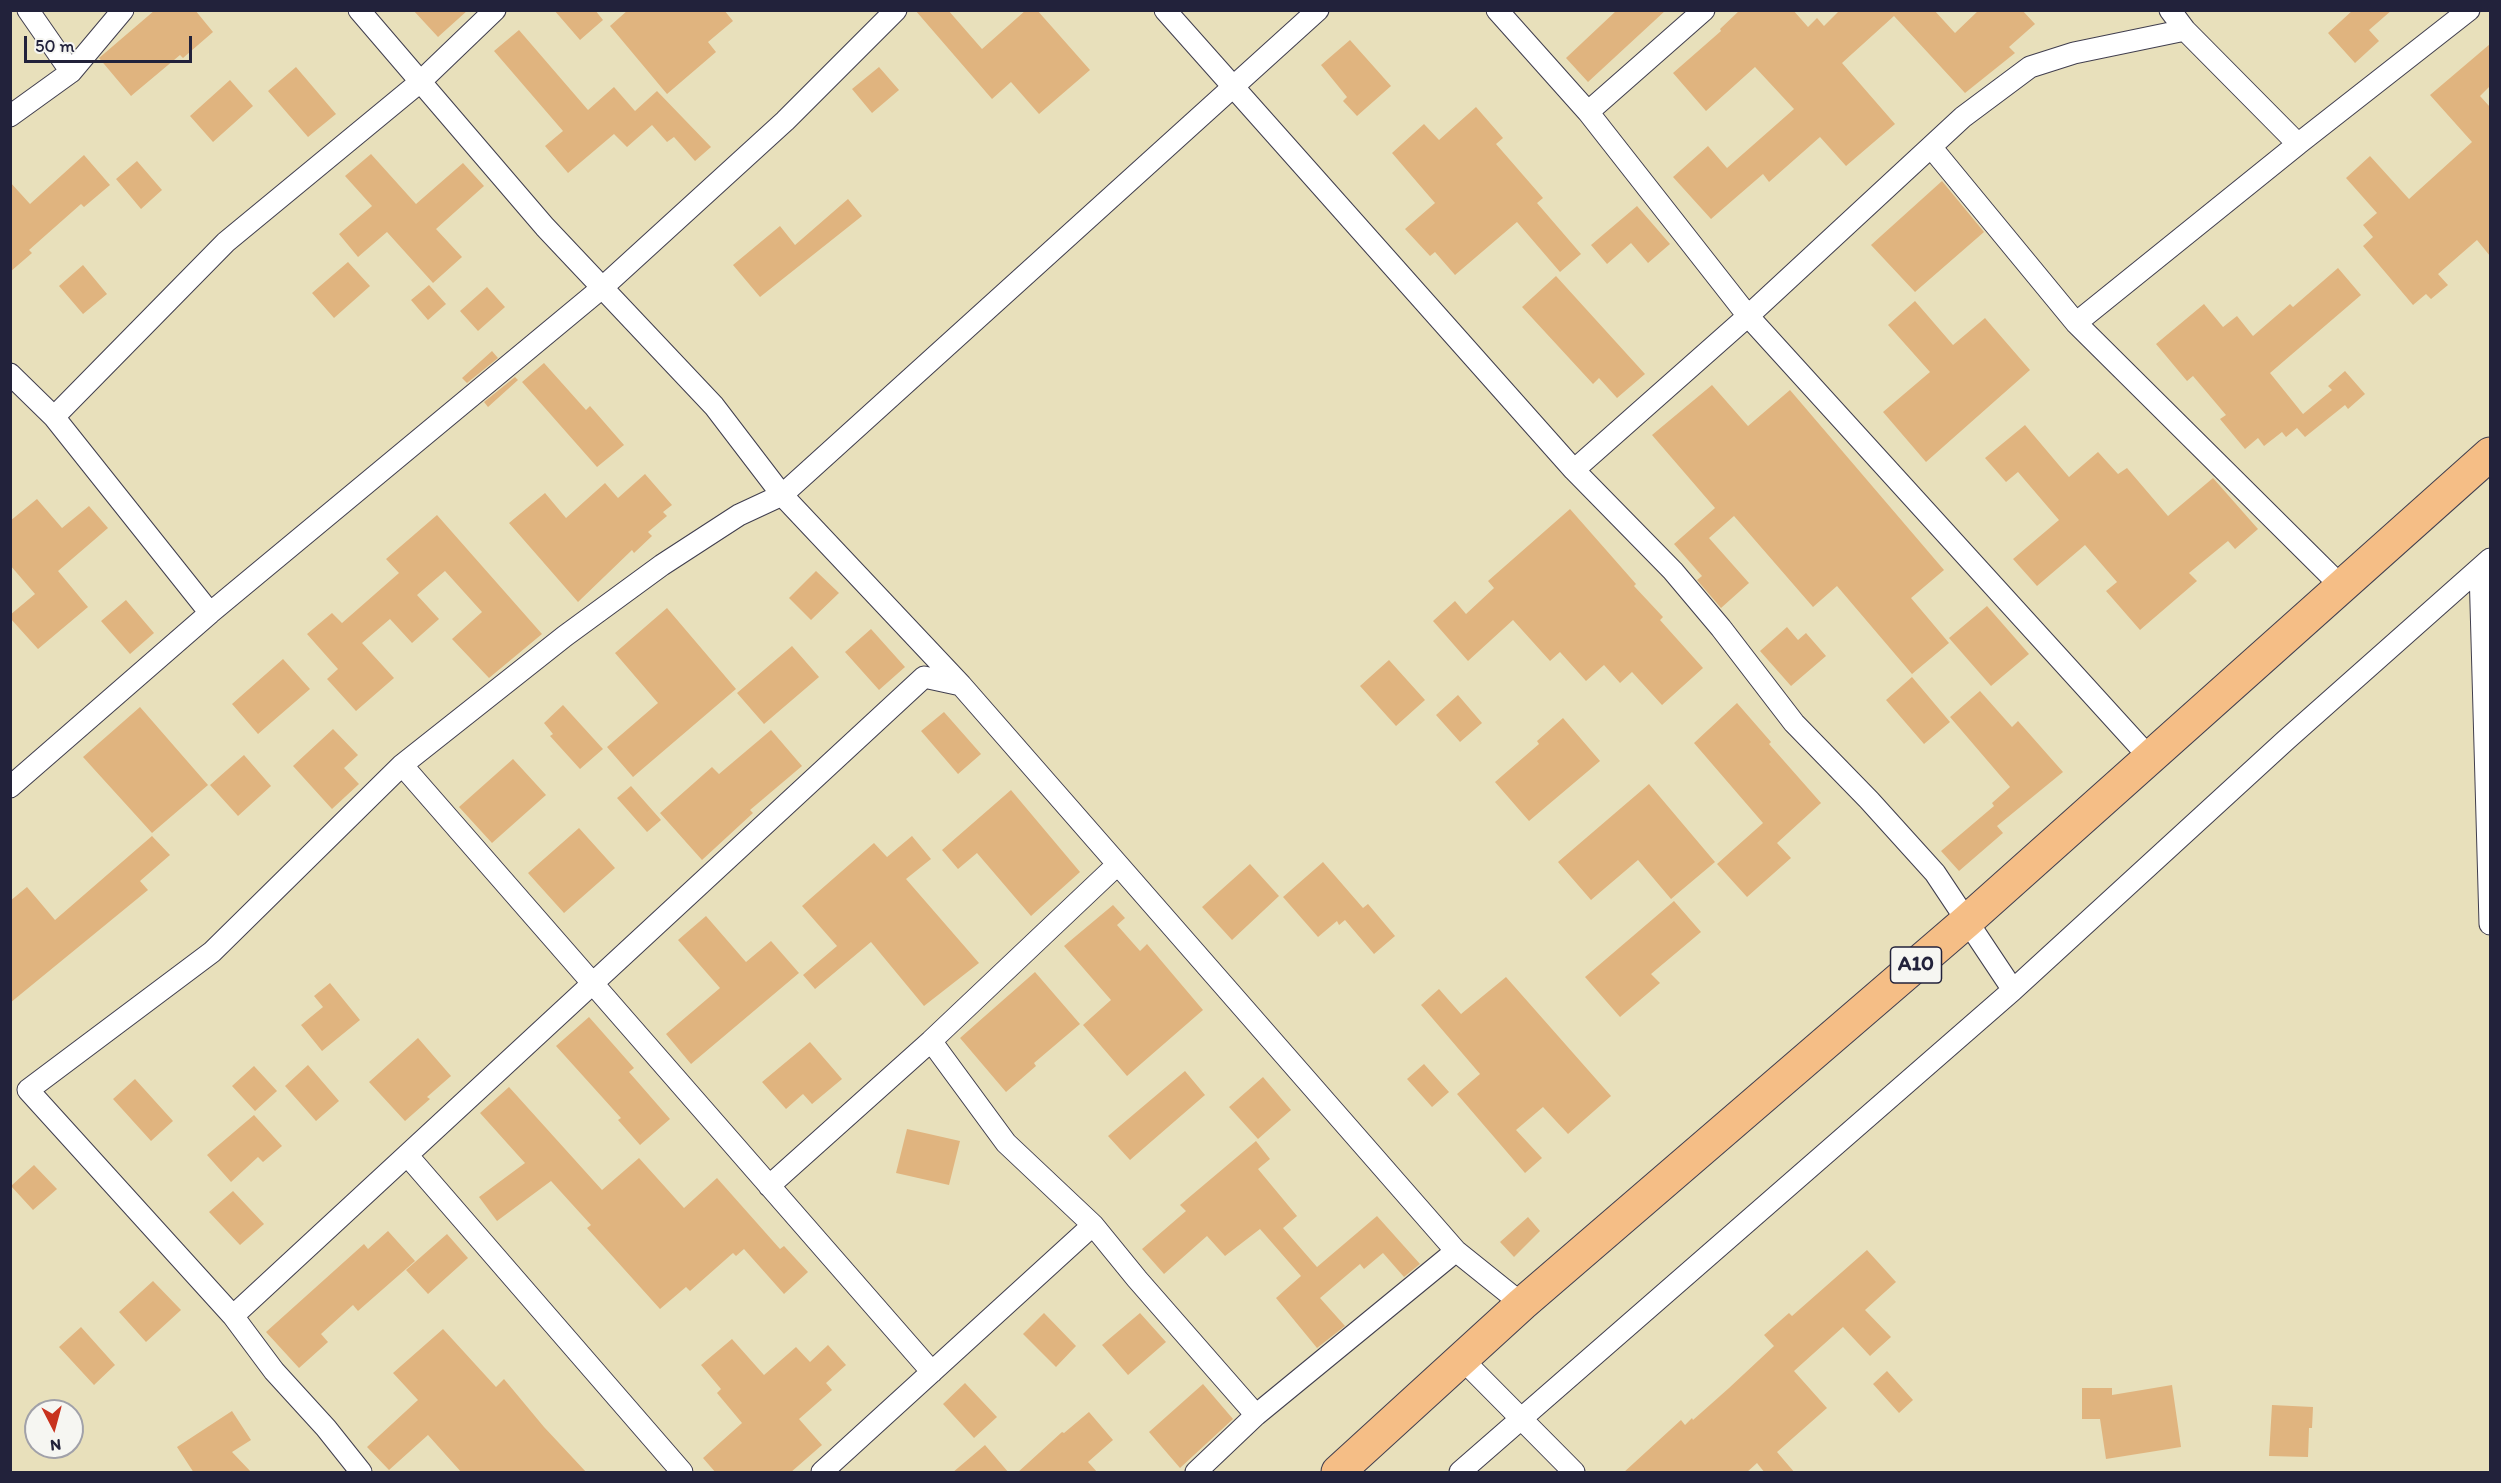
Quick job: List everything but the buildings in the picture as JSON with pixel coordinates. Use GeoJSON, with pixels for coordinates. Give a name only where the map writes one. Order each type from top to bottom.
{"type":"FeatureCollection","features":[{"type":"Feature","properties":{"kind":"main road","name":"A10"},"geometry":{"type":"LineString","coordinates":[[1338,1473],[1522,1305],[1967,921],[2490,454]]}},
{"type":"Feature","properties":{"kind":"street"},"geometry":{"type":"LineString","coordinates":[[28,10],[71,72]]}},
{"type":"Feature","properties":{"kind":"street"},"geometry":{"type":"LineString","coordinates":[[10,116],[71,72],[123,10]]}},
{"type":"Feature","properties":{"kind":"street"},"geometry":{"type":"LineString","coordinates":[[359,10],[545,227],[714,406],[782,495],[961,684],[1456,1251],[1522,1305]]}},
{"type":"Feature","properties":{"kind":"street"},"geometry":{"type":"LineString","coordinates":[[54,417],[226,242],[420,82],[495,10]]}},
{"type":"Feature","properties":{"kind":"street"},"geometry":{"type":"LineString","coordinates":[[10,787],[210,613],[603,287],[785,121],[896,10]]}},
{"type":"Feature","properties":{"kind":"street"},"geometry":{"type":"LineString","coordinates":[[1165,10],[1574,470],[1673,571],[1721,628],[1794,723],[1869,800],[1935,873],[2013,990]]}},
{"type":"Feature","properties":{"kind":"street"},"geometry":{"type":"LineString","coordinates":[[361,1473],[326,1428],[274,1371],[234,1316],[28,1090],[212,952],[402,765],[565,636],[662,565],[739,515],[782,495],[1318,10]]}},
{"type":"Feature","properties":{"kind":"street"},"geometry":{"type":"LineString","coordinates":[[1497,10],[1588,112],[1748,316],[2150,758]]}},
{"type":"Feature","properties":{"kind":"street"},"geometry":{"type":"LineString","coordinates":[[1588,112],[1704,10]]}},
{"type":"Feature","properties":{"kind":"street"},"geometry":{"type":"LineString","coordinates":[[2170,10],[2185,30],[2298,144]]}},
{"type":"Feature","properties":{"kind":"street"},"geometry":{"type":"LineString","coordinates":[[2076,323],[2469,10]]}},
{"type":"Feature","properties":{"kind":"street"},"geometry":{"type":"LineString","coordinates":[[1574,470],[1748,316],[1963,117],[2030,67],[2074,53],[2185,30]]}},
{"type":"Feature","properties":{"kind":"street"},"geometry":{"type":"LineString","coordinates":[[1930,147],[2076,323],[2342,587]]}},
{"type":"Feature","properties":{"kind":"street"},"geometry":{"type":"LineString","coordinates":[[10,374],[54,417],[210,613]]}},
{"type":"Feature","properties":{"kind":"street"},"geometry":{"type":"LineString","coordinates":[[2485,564],[2490,924]]}},
{"type":"Feature","properties":{"kind":"street"},"geometry":{"type":"LineString","coordinates":[[1460,1473],[1520,1418],[2013,990],[2286,740],[2485,564]]}},
{"type":"Feature","properties":{"kind":"street"},"geometry":{"type":"LineString","coordinates":[[234,1316],[924,677],[961,684]]}},
{"type":"Feature","properties":{"kind":"street"},"geometry":{"type":"LineString","coordinates":[[402,765],[932,1372]]}},
{"type":"Feature","properties":{"kind":"street"},"geometry":{"type":"LineString","coordinates":[[769,1186],[931,1041],[1117,865]]}},
{"type":"Feature","properties":{"kind":"street"},"geometry":{"type":"LineString","coordinates":[[931,1041],[1006,1143],[1094,1225],[1137,1279],[1256,1415]]}},
{"type":"Feature","properties":{"kind":"street"},"geometry":{"type":"LineString","coordinates":[[407,1155],[682,1473]]}},
{"type":"Feature","properties":{"kind":"street"},"geometry":{"type":"LineString","coordinates":[[822,1473],[1094,1225]]}},
{"type":"Feature","properties":{"kind":"street"},"geometry":{"type":"LineString","coordinates":[[1196,1473],[1256,1415],[1456,1251]]}},
{"type":"Feature","properties":{"kind":"street"},"geometry":{"type":"LineString","coordinates":[[1462,1359],[1574,1473]]}}]}
